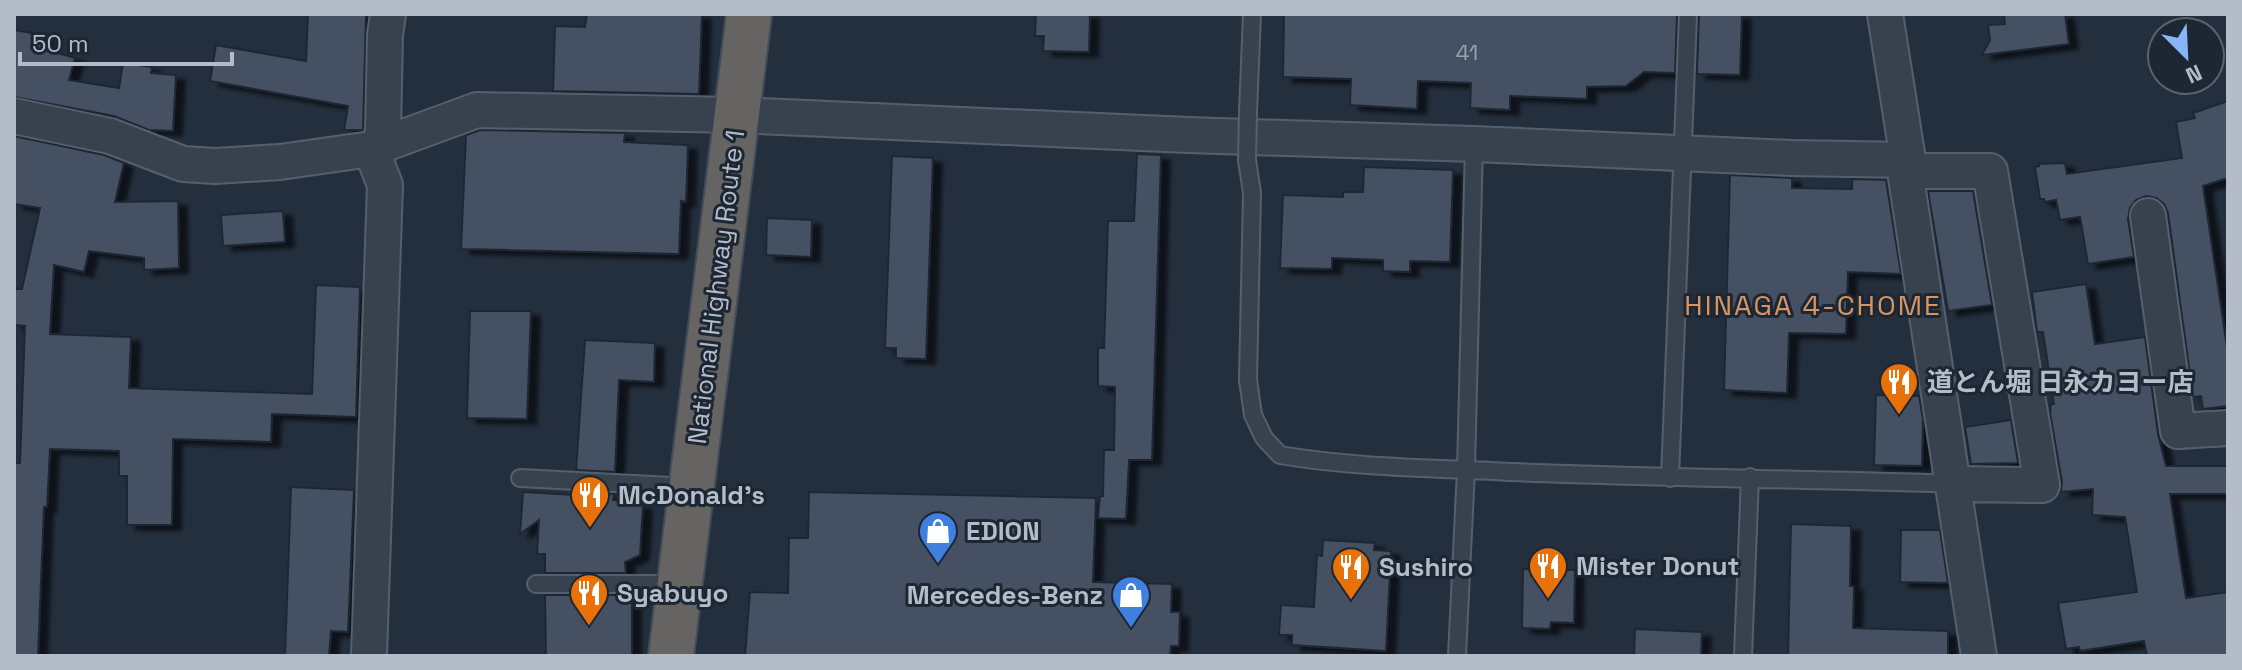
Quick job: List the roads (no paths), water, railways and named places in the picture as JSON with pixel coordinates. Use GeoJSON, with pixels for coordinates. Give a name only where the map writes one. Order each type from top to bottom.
{"type":"FeatureCollection","features":[{"type":"Feature","properties":{"kind":"highway","name":"National Highway Route 1"},"geometry":{"type":"LineString","coordinates":[[671,656],[749,14]]}},
{"type":"Feature","properties":{"kind":"street"},"geometry":{"type":"LineString","coordinates":[[369,656],[385,185],[375,148],[383,131],[388,14]]}},
{"type":"Feature","properties":{"kind":"street"},"geometry":{"type":"LineString","coordinates":[[1885,14],[1979,656]]}},
{"type":"Feature","properties":{"kind":"street"},"geometry":{"type":"LineString","coordinates":[[14,116],[110,136],[183,164],[280,162],[375,148],[477,110],[737,115],[1173,135],[1683,152],[1990,171],[2042,485],[1955,484]]}},
{"type":"Feature","properties":{"kind":"street"},"geometry":{"type":"LineString","coordinates":[[2148,216],[2178,431],[2228,428]]}},
{"type":"Feature","properties":{"kind":"lane"},"geometry":{"type":"LineString","coordinates":[[1252,14],[1247,160],[1252,193],[1248,380],[1253,415],[1264,438],[1280,455],[1466,470],[1955,484]]}},
{"type":"Feature","properties":{"kind":"lane"},"geometry":{"type":"LineString","coordinates":[[1670,478],[1688,14]]}},
{"type":"Feature","properties":{"kind":"lane"},"geometry":{"type":"LineString","coordinates":[[1457,656],[1466,470],[1474,144]]}},
{"type":"Feature","properties":{"kind":"lane"},"geometry":{"type":"LineString","coordinates":[[1743,656],[1750,477]]}},
{"type":"Feature","properties":{"kind":"lane"},"geometry":{"type":"LineString","coordinates":[[520,478],[691,487]]}},
{"type":"Feature","properties":{"kind":"lane"},"geometry":{"type":"LineString","coordinates":[[536,584],[680,584]]}},
{"type":"Feature","properties":{"kind":"place","name":"道とん堀 日永カヨー店"},"geometry":{"type":"Point","coordinates":[1899,416]}},
{"type":"Feature","properties":{"kind":"place","name":"McDonald's"},"geometry":{"type":"Point","coordinates":[590,529]}},
{"type":"Feature","properties":{"kind":"place","name":"EDION"},"geometry":{"type":"Point","coordinates":[938,565]}},
{"type":"Feature","properties":{"kind":"place","name":"Mister Donut"},"geometry":{"type":"Point","coordinates":[1548,600]}},
{"type":"Feature","properties":{"kind":"place","name":"Sushiro"},"geometry":{"type":"Point","coordinates":[1351,601]}},
{"type":"Feature","properties":{"kind":"place","name":"Syabuyo"},"geometry":{"type":"Point","coordinates":[589,627]}},
{"type":"Feature","properties":{"kind":"place","name":"Mercedes-Benz"},"geometry":{"type":"Point","coordinates":[1131,629]}},
{"type":"Feature","properties":{"kind":"district","name":"HINAGA 4-CHOME"},"geometry":{"type":"Point","coordinates":[1813,305]}}]}
